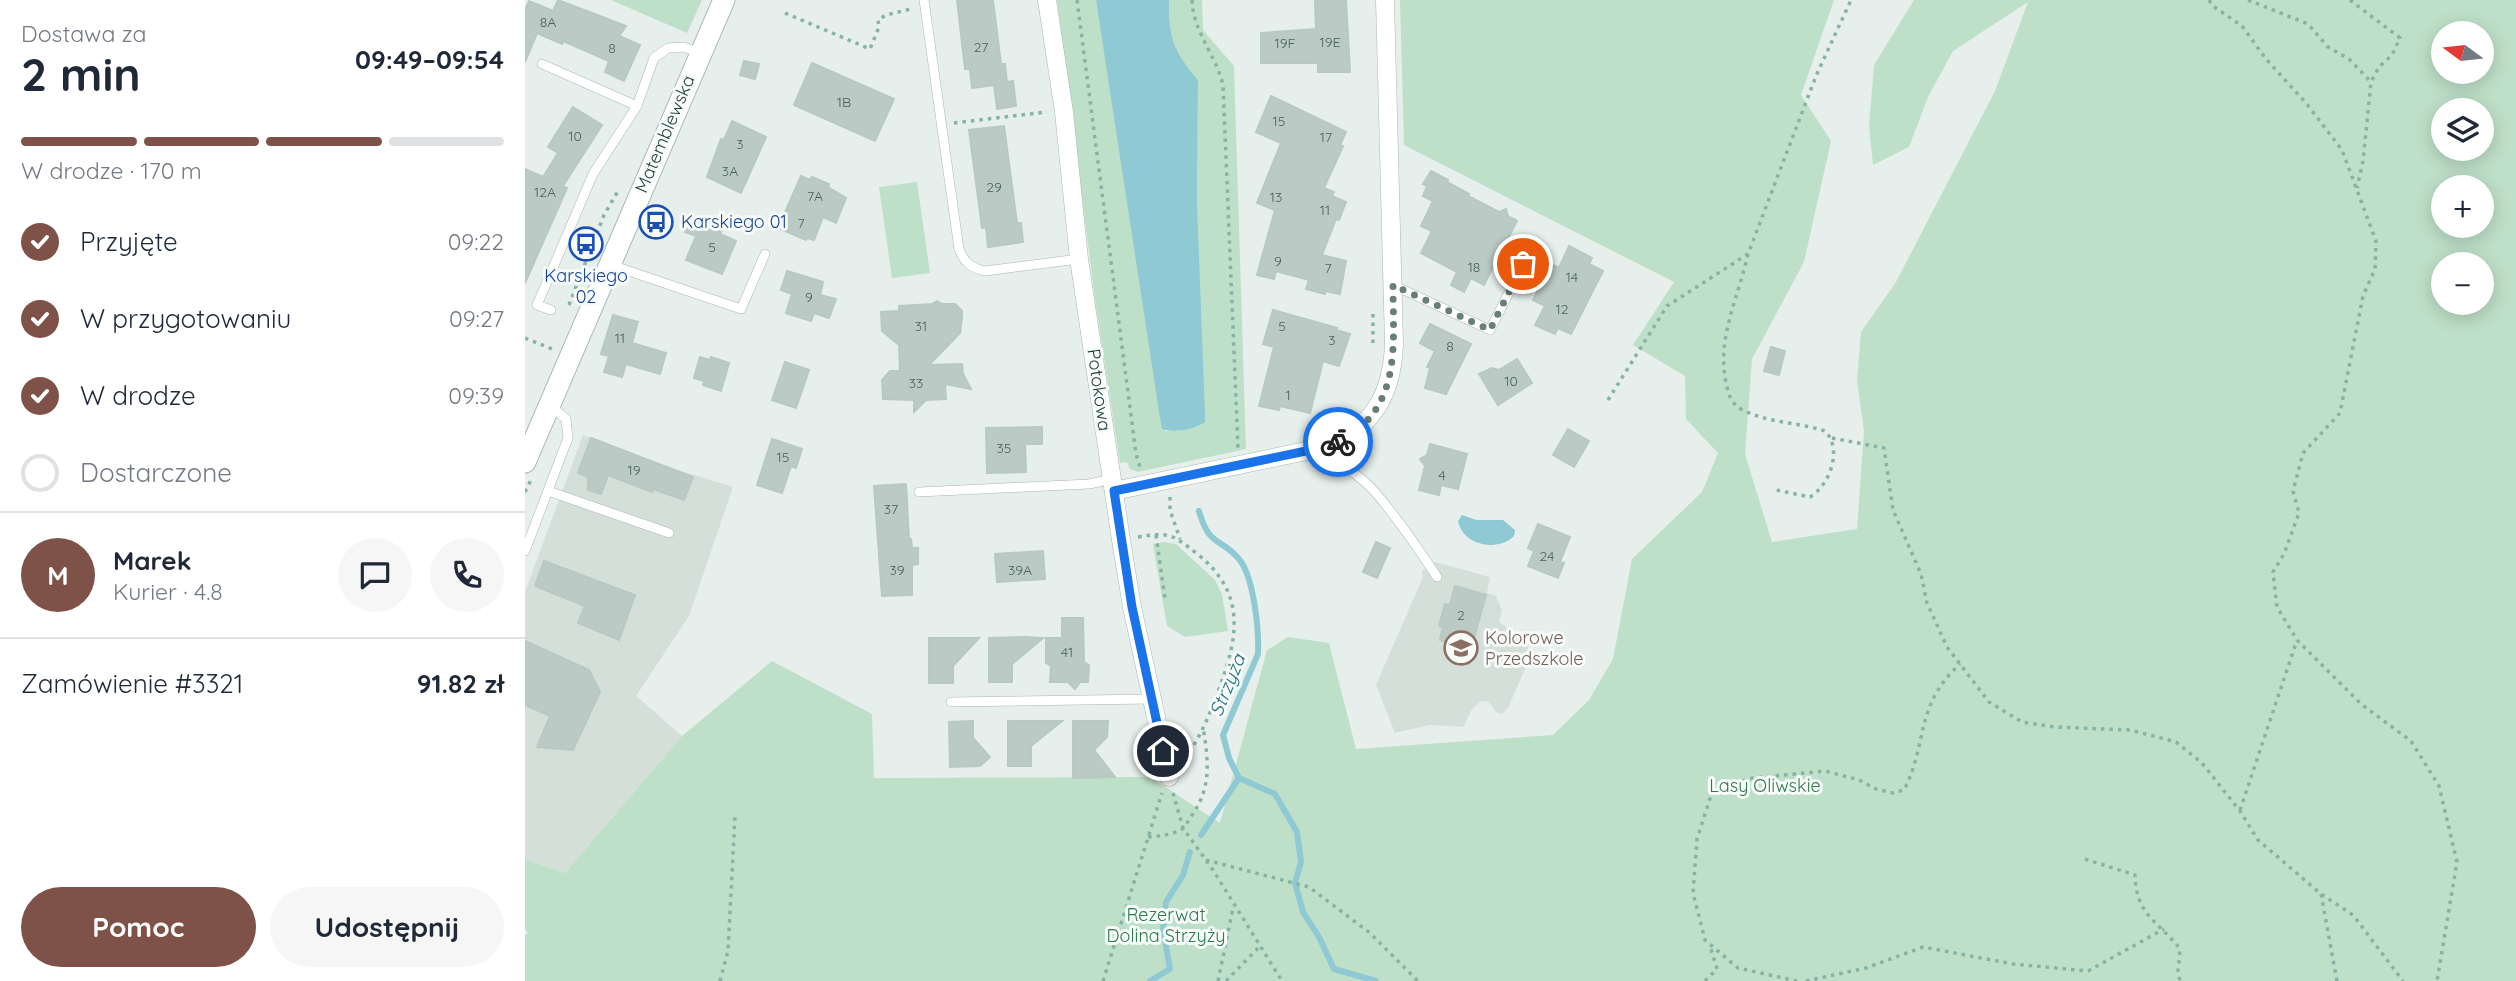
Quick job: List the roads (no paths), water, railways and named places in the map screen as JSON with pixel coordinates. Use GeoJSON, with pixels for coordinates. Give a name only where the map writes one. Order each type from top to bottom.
{"type":"FeatureCollection","features":[{"type":"Feature","properties":{"kind":"street","name":"Matemblewska"},"geometry":{"type":"LineString","coordinates":[[525,462],[724,0]]}},
{"type":"Feature","properties":{"kind":"street","name":"Potokowa"},"geometry":{"type":"LineString","coordinates":[[1047,0],[1064,110],[1079,259],[1121,540],[1168,777]]}},
{"type":"Feature","properties":{"kind":"street"},"geometry":{"type":"LineString","coordinates":[[1113,485],[1238,465],[1330,446],[1343,439],[1375,410],[1389,383],[1394,344],[1385,0]]}},
{"type":"Feature","properties":{"kind":"lane"},"geometry":{"type":"LineString","coordinates":[[924,0],[959,249],[967,264],[985,271],[1079,259]]}},
{"type":"Feature","properties":{"kind":"lane"},"geometry":{"type":"LineString","coordinates":[[551,310],[537,305],[593,174],[637,106],[654,58],[668,48],[684,47],[700,53]]}},
{"type":"Feature","properties":{"kind":"lane"},"geometry":{"type":"LineString","coordinates":[[542,64],[637,106]]}},
{"type":"Feature","properties":{"kind":"lane"},"geometry":{"type":"LineString","coordinates":[[1393,285],[1490,330],[1534,243]]}},
{"type":"Feature","properties":{"kind":"lane"},"geometry":{"type":"LineString","coordinates":[[609,264],[741,309],[765,254]]}},
{"type":"Feature","properties":{"kind":"lane"},"geometry":{"type":"LineString","coordinates":[[525,551],[568,438],[566,419],[549,405]]}},
{"type":"Feature","properties":{"kind":"lane"},"geometry":{"type":"LineString","coordinates":[[1330,446],[1335,458],[1373,490],[1404,528],[1437,578]]}},
{"type":"Feature","properties":{"kind":"lane"},"geometry":{"type":"LineString","coordinates":[[919,492],[1113,485]]}},
{"type":"Feature","properties":{"kind":"lane"},"geometry":{"type":"LineString","coordinates":[[548,491],[669,533]]}},
{"type":"Feature","properties":{"kind":"lane"},"geometry":{"type":"LineString","coordinates":[[951,702],[1151,699]]}},
{"type":"Feature","properties":{"kind":"water"},"geometry":{"type":"Polygon","coordinates":[[[1096,0],[1169,0],[1174,43],[1198,80],[1197,203],[1205,422],[1189,429],[1162,429],[1096,0]]]}},
{"type":"Feature","properties":{"kind":"water"},"geometry":{"type":"Polygon","coordinates":[[[1462,515],[1476,520],[1503,520],[1515,530],[1514,536],[1507,541],[1491,545],[1474,541],[1461,529],[1458,521],[1462,515]]]}},
{"type":"Feature","properties":{"kind":"waterway","name":"Strzyża"},"geometry":{"type":"LineString","coordinates":[[1199,511],[1211,536],[1232,552],[1244,567],[1255,604],[1258,644],[1258,654],[1223,735],[1229,758],[1239,778],[1201,835]]}},
{"type":"Feature","properties":{"kind":"waterway"},"geometry":{"type":"LineString","coordinates":[[1239,778],[1275,794],[1297,832],[1301,862],[1295,883],[1303,912],[1319,937],[1334,969],[1376,981]]}},
{"type":"Feature","properties":{"kind":"waterway","name":"Strzyża"},"geometry":{"type":"LineString","coordinates":[[1150,981],[1170,969],[1163,929],[1166,902],[1183,875],[1190,852]]}},
{"type":"Feature","properties":{"kind":"place","name":"Karskiego 01"},"geometry":{"type":"Point","coordinates":[656,222]}},
{"type":"Feature","properties":{"kind":"place","name":"Karskiego 02"},"geometry":{"type":"Point","coordinates":[586,244]}},
{"type":"Feature","properties":{"kind":"place","name":"Kolorowe Przedszkole"},"geometry":{"type":"Point","coordinates":[1461,648]}},
{"type":"Feature","properties":{"kind":"park label","name":"Lasy Oliwskie"},"geometry":{"type":"Point","coordinates":[1765,786]}},
{"type":"Feature","properties":{"kind":"park label","name":"Rezerwat Dolina Strzyży"},"geometry":{"type":"Point","coordinates":[1166,925]}}]}
